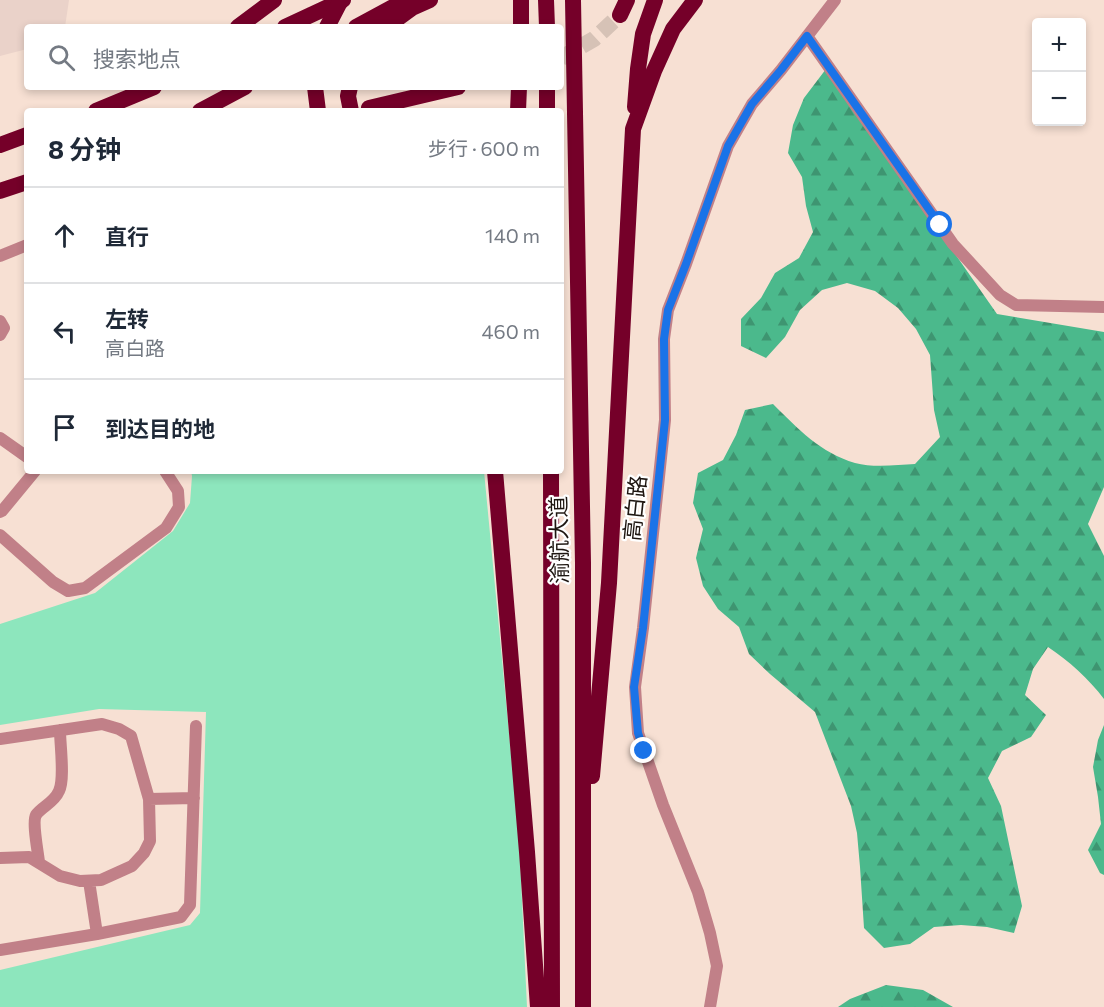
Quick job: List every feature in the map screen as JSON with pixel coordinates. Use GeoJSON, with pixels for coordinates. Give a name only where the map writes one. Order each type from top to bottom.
{"type":"FeatureCollection","features":[{"type":"Feature","properties":{"kind":"highway"},"geometry":{"type":"LineString","coordinates":[[242,24],[274,0]]}},
{"type":"Feature","properties":{"kind":"highway"},"geometry":{"type":"LineString","coordinates":[[291,24],[342,0]]}},
{"type":"Feature","properties":{"kind":"highway"},"geometry":{"type":"LineString","coordinates":[[329,24],[342,0]]}},
{"type":"Feature","properties":{"kind":"highway"},"geometry":{"type":"LineString","coordinates":[[362,24],[406,0]]}},
{"type":"Feature","properties":{"kind":"highway"},"geometry":{"type":"LineString","coordinates":[[390,24],[412,8],[430,0]]}},
{"type":"Feature","properties":{"kind":"highway"},"geometry":{"type":"LineString","coordinates":[[521,0],[521,24]]}},
{"type":"Feature","properties":{"kind":"highway"},"geometry":{"type":"LineString","coordinates":[[546,0],[546,24]]}},
{"type":"Feature","properties":{"kind":"highway","name":"渝航大道"},"geometry":{"type":"LineString","coordinates":[[573,0],[583,563],[583,1007]]}},
{"type":"Feature","properties":{"kind":"highway"},"geometry":{"type":"LineString","coordinates":[[583,887],[609,583],[633,129],[643,34],[655,0]]}},
{"type":"Feature","properties":{"kind":"highway"},"geometry":{"type":"LineString","coordinates":[[633,129],[654,71],[674,29],[695,0]]}},
{"type":"Feature","properties":{"kind":"highway"},"geometry":{"type":"LineString","coordinates":[[103,108],[147,90]]}},
{"type":"Feature","properties":{"kind":"highway"},"geometry":{"type":"LineString","coordinates":[[206,108],[239,90]]}},
{"type":"Feature","properties":{"kind":"highway"},"geometry":{"type":"LineString","coordinates":[[315,90],[318,108]]}},
{"type":"Feature","properties":{"kind":"highway"},"geometry":{"type":"LineString","coordinates":[[349,90],[350,108]]}},
{"type":"Feature","properties":{"kind":"highway"},"geometry":{"type":"LineString","coordinates":[[369,108],[445,90]]}},
{"type":"Feature","properties":{"kind":"highway"},"geometry":{"type":"LineString","coordinates":[[518,108],[519,90]]}},
{"type":"Feature","properties":{"kind":"highway"},"geometry":{"type":"LineString","coordinates":[[547,90],[547,108]]}},
{"type":"Feature","properties":{"kind":"highway"},"geometry":{"type":"LineString","coordinates":[[0,145],[24,136]]}},
{"type":"Feature","properties":{"kind":"highway"},"geometry":{"type":"LineString","coordinates":[[0,191],[24,183]]}},
{"type":"Feature","properties":{"kind":"highway"},"geometry":{"type":"LineString","coordinates":[[0,197],[24,193]]}},
{"type":"Feature","properties":{"kind":"highway"},"geometry":{"type":"LineString","coordinates":[[495,474],[538,1007]]}},
{"type":"Feature","properties":{"kind":"highway","name":"渝航大道"},"geometry":{"type":"LineString","coordinates":[[551,474],[552,1007]]}},
{"type":"Feature","properties":{"kind":"street","name":"高白路"},"geometry":{"type":"LineString","coordinates":[[710,1007],[717,966],[710,933],[698,892],[663,805],[638,733],[634,687],[643,628],[665,420],[664,339],[668,310],[728,146],[752,104],[835,0]]}},
{"type":"Feature","properties":{"kind":"street"},"geometry":{"type":"LineString","coordinates":[[807,36],[953,244],[1000,295],[1016,305],[1104,307]]}},
{"type":"Feature","properties":{"kind":"street"},"geometry":{"type":"LineString","coordinates":[[0,256],[24,247]]}},
{"type":"Feature","properties":{"kind":"street"},"geometry":{"type":"LineString","coordinates":[[0,321],[4,328],[0,335]]}},
{"type":"Feature","properties":{"kind":"street"},"geometry":{"type":"LineString","coordinates":[[0,438],[24,455]]}},
{"type":"Feature","properties":{"kind":"street"},"geometry":{"type":"LineString","coordinates":[[0,512],[33,474]]}},
{"type":"Feature","properties":{"kind":"street"},"geometry":{"type":"LineString","coordinates":[[0,535],[53,582],[68,591],[85,588],[166,528],[179,507],[178,491],[167,474]]}},
{"type":"Feature","properties":{"kind":"street"},"geometry":{"type":"LineString","coordinates":[[0,739],[102,724],[131,736],[149,799],[150,841],[144,853],[132,866],[101,880],[80,881],[60,876],[29,857],[0,858]]}},
{"type":"Feature","properties":{"kind":"street"},"geometry":{"type":"LineString","coordinates":[[0,950],[181,917],[190,905],[196,726]]}},
{"type":"Feature","properties":{"kind":"street"},"geometry":{"type":"LineString","coordinates":[[39,862],[34,822],[36,815],[52,801],[60,790],[62,767],[60,730]]}},
{"type":"Feature","properties":{"kind":"street"},"geometry":{"type":"LineString","coordinates":[[149,799],[194,798]]}},
{"type":"Feature","properties":{"kind":"street"},"geometry":{"type":"LineString","coordinates":[[89,881],[97,934]]}},
{"type":"Feature","properties":{"kind":"shaded area"},"geometry":{"type":"Polygon","coordinates":[[[0,0],[69,0],[65,24],[24,24],[24,50],[0,56],[0,0]]]}},
{"type":"Feature","properties":{"kind":"green space"},"geometry":{"type":"Polygon","coordinates":[[[826,69],[997,314],[1104,332],[1104,487],[1088,524],[1104,556],[1104,699],[1092,684],[1064,658],[1048,647],[1033,669],[1025,695],[1046,715],[1031,737],[1002,751],[988,778],[1001,806],[1022,906],[1014,933],[987,927],[961,925],[934,927],[910,944],[884,948],[864,928],[857,833],[851,806],[815,712],[749,654],[739,627],[718,609],[703,586],[696,558],[703,529],[693,503],[698,473],[723,460],[736,435],[745,410],[773,404],[821,447],[843,459],[862,465],[915,464],[940,437],[934,410],[930,355],[916,329],[898,308],[875,291],[847,283],[822,290],[800,310],[785,337],[766,358],[741,346],[741,319],[761,298],[775,273],[799,258],[813,232],[802,177],[788,153],[793,125],[804,98],[826,69]]]}},
{"type":"Feature","properties":{"kind":"green space"},"geometry":{"type":"Polygon","coordinates":[[[192,474],[484,474],[519,837],[527,1007],[0,1007],[0,970],[190,925],[200,913],[206,712],[99,709],[0,725],[0,624],[95,593],[173,531],[190,503],[192,474]]]}},
{"type":"Feature","properties":{"kind":"green space"},"geometry":{"type":"Polygon","coordinates":[[[1104,725],[1104,875],[1100,873],[1088,850],[1101,824],[1093,767],[1098,740],[1104,725]]]}},
{"type":"Feature","properties":{"kind":"green space"},"geometry":{"type":"Polygon","coordinates":[[[886,985],[923,990],[953,1007],[838,1007],[850,999],[886,985]]]}},
{"type":"Feature","properties":{"kind":"tunnel"},"geometry":{"type":"LineString","coordinates":[[564,56],[594,39],[620,15]]}},
{"type":"Feature","properties":{"kind":"route"},"geometry":{"type":"LineString","coordinates":[[644,751],[638,733],[634,687],[643,628],[665,420],[664,339],[668,310],[728,146],[752,104],[807,36],[940,225]]}}]}
